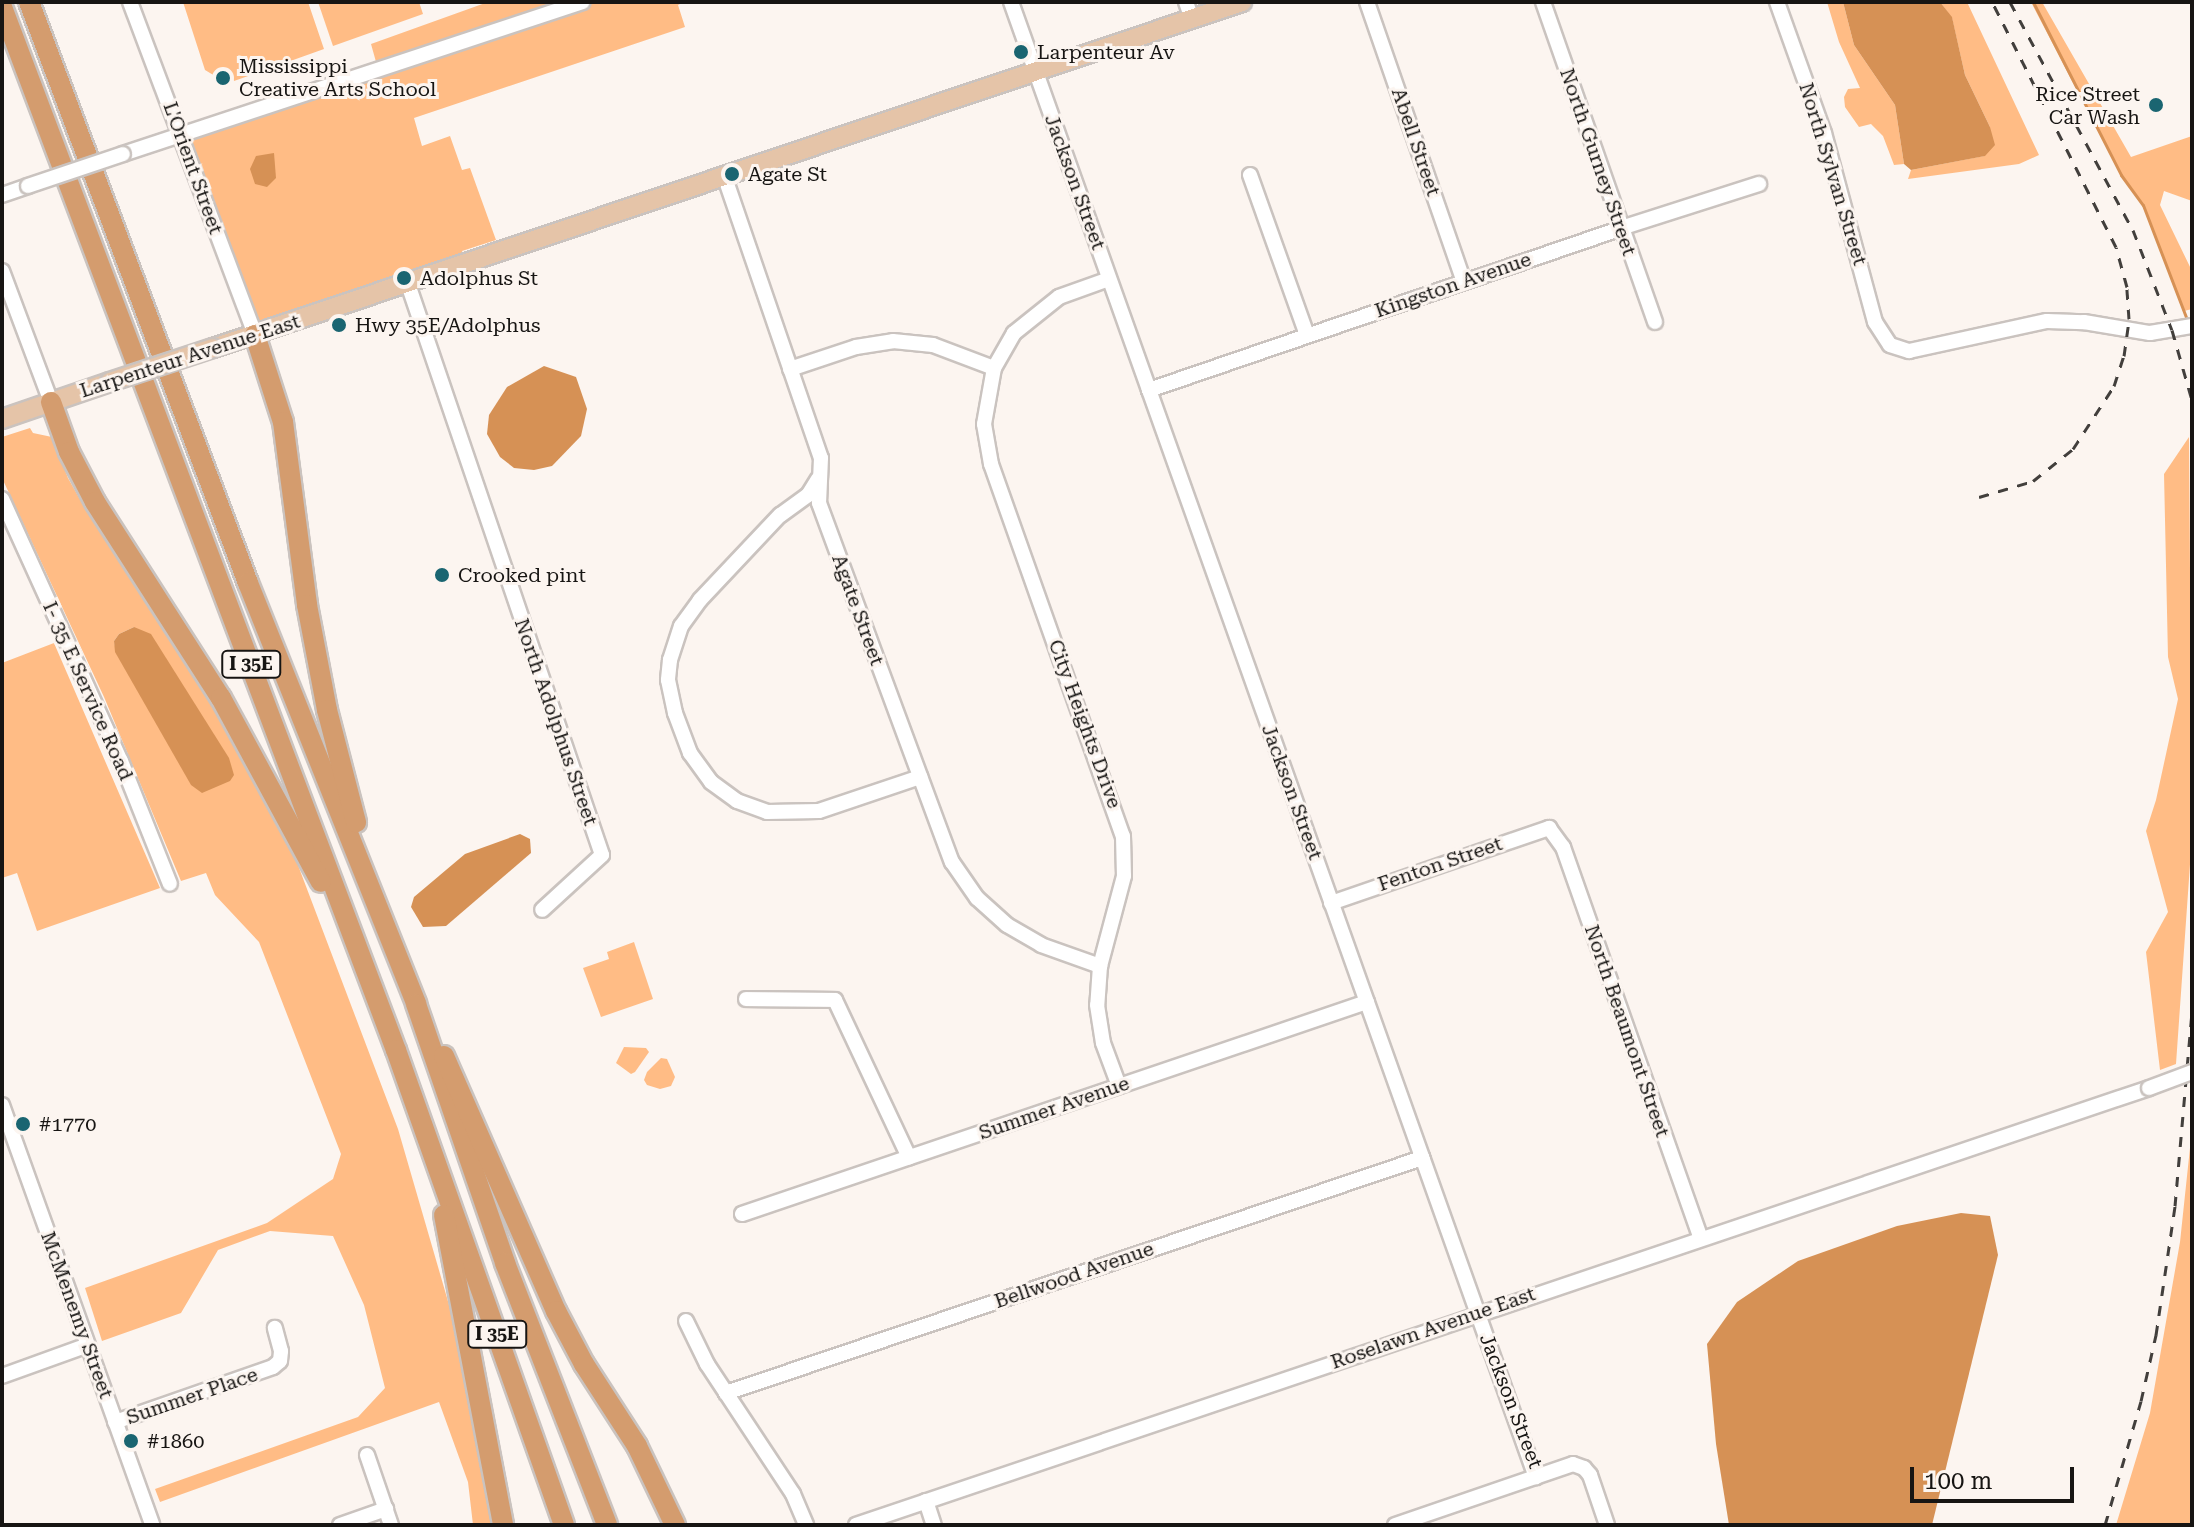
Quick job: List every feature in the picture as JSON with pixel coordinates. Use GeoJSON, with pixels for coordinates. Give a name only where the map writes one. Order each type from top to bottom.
{"type":"FeatureCollection","features":[{"type":"Feature","properties":{"kind":"highway","name":"I 35E"},"geometry":{"type":"LineString","coordinates":[[29,2],[248,583],[416,1004],[505,1263],[607,1525]]}},
{"type":"Feature","properties":{"kind":"highway","name":"I 35E"},"geometry":{"type":"LineString","coordinates":[[2,7],[360,955],[564,1525]]}},
{"type":"Feature","properties":{"kind":"highway"},"geometry":{"type":"LineString","coordinates":[[255,335],[283,422],[307,605],[327,710],[377,904]]}},
{"type":"Feature","properties":{"kind":"highway"},"geometry":{"type":"LineString","coordinates":[[51,402],[69,452],[95,502],[221,698],[360,955]]}},
{"type":"Feature","properties":{"kind":"highway"},"geometry":{"type":"LineString","coordinates":[[416,1004],[458,1082],[556,1311],[584,1364],[637,1446],[675,1525]]}},
{"type":"Feature","properties":{"kind":"highway"},"geometry":{"type":"LineString","coordinates":[[431,1148],[503,1525]]}},
{"type":"Feature","properties":{"kind":"main road","name":"Larpenteur Avenue East"},"geometry":{"type":"LineString","coordinates":[[2,419],[1036,73],[1189,10],[1242,2]]}},
{"type":"Feature","properties":{"kind":"street","name":"L'Orient Street"},"geometry":{"type":"LineString","coordinates":[[130,2],[255,335]]}},
{"type":"Feature","properties":{"kind":"street"},"geometry":{"type":"LineString","coordinates":[[2,195],[583,2]]}},
{"type":"Feature","properties":{"kind":"street","name":"Jackson Street"},"geometry":{"type":"LineString","coordinates":[[1011,2],[1536,1477],[1569,1465],[1584,1468],[1607,1525]]}},
{"type":"Feature","properties":{"kind":"street","name":"Abell Street"},"geometry":{"type":"LineString","coordinates":[[1367,2],[1464,282]]}},
{"type":"Feature","properties":{"kind":"street","name":"North Gurney Street"},"geometry":{"type":"LineString","coordinates":[[1543,2],[1655,322]]}},
{"type":"Feature","properties":{"kind":"street","name":"North Sylvan Street"},"geometry":{"type":"LineString","coordinates":[[1777,2],[1824,133],[1875,322],[1890,345],[1909,351],[2047,321],[2084,322],[2150,333],[2192,326]]}},
{"type":"Feature","properties":{"kind":"street"},"geometry":{"type":"LineString","coordinates":[[1250,175],[1307,335]]}},
{"type":"Feature","properties":{"kind":"street","name":"Agate Street"},"geometry":{"type":"LineString","coordinates":[[725,178],[821,458],[819,503],[952,862],[977,898],[1023,936],[1100,966]]}},
{"type":"Feature","properties":{"kind":"street","name":"Kingston Avenue"},"geometry":{"type":"LineString","coordinates":[[1149,390],[1621,228],[1759,184]]}},
{"type":"Feature","properties":{"kind":"street"},"geometry":{"type":"LineString","coordinates":[[2,271],[51,402]]}},
{"type":"Feature","properties":{"kind":"street"},"geometry":{"type":"LineString","coordinates":[[790,369],[856,347],[893,341],[933,345],[994,368],[1014,333],[1042,307],[1067,293],[1109,279]]}},
{"type":"Feature","properties":{"kind":"street","name":"North Adolphus Street"},"geometry":{"type":"LineString","coordinates":[[408,284],[602,855],[542,910]]}},
{"type":"Feature","properties":{"kind":"street","name":"City Heights Drive"},"geometry":{"type":"LineString","coordinates":[[994,368],[984,414],[991,464],[1123,836],[1124,876],[1100,966],[1099,1025],[1119,1086]]}},
{"type":"Feature","properties":{"kind":"street"},"geometry":{"type":"LineString","coordinates":[[819,479],[808,495],[780,515],[681,626],[670,660],[668,680],[679,726],[690,753],[711,782],[737,801],[767,812],[819,811],[920,777]]}},
{"type":"Feature","properties":{"kind":"street","name":"I- 35 E Service Road"},"geometry":{"type":"LineString","coordinates":[[2,499],[121,761],[170,884]]}},
{"type":"Feature","properties":{"kind":"street","name":"Fenton Street"},"geometry":{"type":"LineString","coordinates":[[1331,903],[1549,828]]}},
{"type":"Feature","properties":{"kind":"street","name":"North Beaumont Street"},"geometry":{"type":"LineString","coordinates":[[1549,828],[1563,847],[1700,1237]]}},
{"type":"Feature","properties":{"kind":"street"},"geometry":{"type":"LineString","coordinates":[[746,999],[835,1000],[909,1157]]}},
{"type":"Feature","properties":{"kind":"street","name":"Summer Avenue"},"geometry":{"type":"LineString","coordinates":[[742,1214],[1367,1002]]}},
{"type":"Feature","properties":{"kind":"street","name":"Roselawn Avenue East"},"geometry":{"type":"LineString","coordinates":[[856,1525],[1700,1237],[2011,1136],[2192,1072]]}},
{"type":"Feature","properties":{"kind":"street","name":"McMenemy Street"},"geometry":{"type":"LineString","coordinates":[[2,1105],[152,1525]]}},
{"type":"Feature","properties":{"kind":"street","name":"Bellwood Avenue"},"geometry":{"type":"LineString","coordinates":[[726,1393],[1422,1158]]}},
{"type":"Feature","properties":{"kind":"street"},"geometry":{"type":"LineString","coordinates":[[686,1321],[726,1393],[783,1477],[806,1525]]}},
{"type":"Feature","properties":{"kind":"street","name":"Summer Place"},"geometry":{"type":"LineString","coordinates":[[115,1422],[273,1367],[280,1361],[281,1351],[275,1328]]}},
{"type":"Feature","properties":{"kind":"street"},"geometry":{"type":"LineString","coordinates":[[2,1376],[88,1345]]}},
{"type":"Feature","properties":{"kind":"street"},"geometry":{"type":"LineString","coordinates":[[367,1455],[391,1525]]}},
{"type":"Feature","properties":{"kind":"street"},"geometry":{"type":"LineString","coordinates":[[1395,1525],[1536,1477]]}},
{"type":"Feature","properties":{"kind":"street"},"geometry":{"type":"LineString","coordinates":[[926,1501],[934,1525]]}},
{"type":"Feature","properties":{"kind":"street"},"geometry":{"type":"LineString","coordinates":[[340,1525],[386,1509]]}},
{"type":"Feature","properties":{"kind":"shaded area"},"geometry":{"type":"Polygon","coordinates":[[[183,2],[308,2],[324,49],[234,81],[230,71],[215,76],[205,70],[183,2]]]}},
{"type":"Feature","properties":{"kind":"shaded area"},"geometry":{"type":"Polygon","coordinates":[[[318,2],[419,2],[423,14],[333,46],[318,2]]]}},
{"type":"Feature","properties":{"kind":"shaded area"},"geometry":{"type":"Polygon","coordinates":[[[488,2],[684,2],[678,5],[685,27],[414,118],[422,146],[450,136],[462,170],[470,168],[496,240],[462,251],[466,265],[255,335],[181,135],[378,69],[371,44],[488,2]]]}},
{"type":"Feature","properties":{"kind":"shaded area"},"geometry":{"type":"Polygon","coordinates":[[[1827,2],[1843,2],[1854,45],[1895,105],[1904,164],[1894,165],[1883,136],[1871,124],[1859,127],[1845,107],[1844,97],[1848,89],[1860,88],[1839,42],[1827,2]]]}},
{"type":"Feature","properties":{"kind":"shaded area"},"geometry":{"type":"Polygon","coordinates":[[[1843,2],[1940,2],[1952,17],[1965,75],[1990,127],[1995,145],[1985,156],[1911,170],[1904,164],[1895,105],[1854,45],[1843,2]]]}},
{"type":"Feature","properties":{"kind":"shaded area"},"geometry":{"type":"Polygon","coordinates":[[[1940,2],[1967,2],[2039,155],[2019,164],[1908,179],[1911,170],[1984,156],[1990,127],[1965,75],[1952,18],[1940,2]]]}},
{"type":"Feature","properties":{"kind":"shaded area"},"geometry":{"type":"Polygon","coordinates":[[[2031,2],[2042,2],[2131,157],[2192,136],[2192,201],[2164,191],[2160,205],[2192,271],[2192,309],[2184,311],[2143,205],[2121,175],[2031,2]]]}},
{"type":"Feature","properties":{"kind":"shaded area"},"geometry":{"type":"Polygon","coordinates":[[[274,153],[276,178],[267,187],[255,184],[250,169],[256,156],[274,153]]]}},
{"type":"Feature","properties":{"kind":"shaded area"},"geometry":{"type":"Polygon","coordinates":[[[544,366],[576,377],[587,409],[581,436],[552,466],[534,470],[514,468],[500,457],[487,434],[489,415],[507,387],[544,366]]]}},
{"type":"Feature","properties":{"kind":"shaded area"},"geometry":{"type":"Polygon","coordinates":[[[30,428],[33,433],[52,437],[68,478],[86,510],[168,624],[282,823],[398,1129],[452,1315],[495,1525],[473,1525],[468,1482],[439,1402],[160,1502],[155,1489],[358,1417],[385,1388],[364,1305],[333,1236],[270,1231],[218,1250],[181,1313],[102,1341],[85,1288],[267,1223],[333,1179],[341,1154],[259,942],[215,895],[206,873],[181,881],[104,697],[2,478],[2,437],[30,428]],[[134,627],[119,634],[114,641],[116,652],[140,689],[134,627]]]}},
{"type":"Feature","properties":{"kind":"shaded area"},"geometry":{"type":"Polygon","coordinates":[[[2189,437],[2192,836],[2176,1064],[2160,1070],[2146,952],[2168,912],[2146,831],[2156,800],[2178,699],[2168,657],[2164,474],[2189,437]]]}},
{"type":"Feature","properties":{"kind":"shaded area"},"geometry":{"type":"Polygon","coordinates":[[[134,627],[151,634],[229,758],[234,775],[230,781],[202,793],[191,785],[115,652],[114,641],[119,634],[134,627]]]}},
{"type":"Feature","properties":{"kind":"shaded area"},"geometry":{"type":"Polygon","coordinates":[[[54,643],[160,888],[37,931],[17,873],[2,878],[2,663],[54,643]]]}},
{"type":"Feature","properties":{"kind":"shaded area"},"geometry":{"type":"Polygon","coordinates":[[[520,834],[530,839],[531,853],[446,926],[423,927],[411,907],[414,897],[465,854],[520,834]]]}},
{"type":"Feature","properties":{"kind":"shaded area"},"geometry":{"type":"Polygon","coordinates":[[[634,942],[653,999],[601,1017],[583,968],[609,959],[607,952],[634,942]]]}},
{"type":"Feature","properties":{"kind":"shaded area"},"geometry":{"type":"Polygon","coordinates":[[[624,1047],[646,1048],[649,1052],[631,1074],[616,1063],[624,1047]]]}},
{"type":"Feature","properties":{"kind":"shaded area"},"geometry":{"type":"Polygon","coordinates":[[[661,1058],[667,1059],[675,1077],[671,1086],[660,1089],[647,1085],[644,1080],[647,1072],[661,1058]]]}},
{"type":"Feature","properties":{"kind":"shaded area"},"geometry":{"type":"Polygon","coordinates":[[[2192,1129],[2192,1525],[2116,1525],[2150,1413],[2180,1242],[2192,1129]]]}},
{"type":"Feature","properties":{"kind":"shaded area"},"geometry":{"type":"Polygon","coordinates":[[[1961,1213],[1990,1216],[1998,1255],[1932,1525],[1729,1525],[1716,1444],[1707,1344],[1737,1302],[1798,1261],[1897,1226],[1961,1213]]]}},
{"type":"Feature","properties":{"kind":"waterway"},"geometry":{"type":"LineString","coordinates":[[2033,2],[2121,175],[2143,205],[2188,322]]}},
{"type":"Feature","properties":{"kind":"railway"},"geometry":{"type":"LineString","coordinates":[[1979,497],[2033,481],[2073,449],[2114,386],[2124,356],[2129,319],[2127,287],[2116,247],[1992,2]]}},
{"type":"Feature","properties":{"kind":"railway"},"geometry":{"type":"LineString","coordinates":[[2010,2],[2133,230],[2172,330],[2192,400]]}},
{"type":"Feature","properties":{"kind":"railway"},"geometry":{"type":"LineString","coordinates":[[2105,1525],[2141,1401],[2156,1335],[2175,1206],[2192,1011]]}},
{"type":"Feature","properties":{"kind":"place","name":"Larpenteur Av"},"geometry":{"type":"Point","coordinates":[1021,52]}},
{"type":"Feature","properties":{"kind":"place","name":"Mississippi Creative Arts School"},"geometry":{"type":"Point","coordinates":[223,78]}},
{"type":"Feature","properties":{"kind":"place","name":"Rice Street Car Wash"},"geometry":{"type":"Point","coordinates":[2156,105]}},
{"type":"Feature","properties":{"kind":"place","name":"Agate St"},"geometry":{"type":"Point","coordinates":[732,174]}},
{"type":"Feature","properties":{"kind":"place","name":"Adolphus St"},"geometry":{"type":"Point","coordinates":[404,278]}},
{"type":"Feature","properties":{"kind":"place","name":"Hwy 35E/Adolphus"},"geometry":{"type":"Point","coordinates":[339,325]}},
{"type":"Feature","properties":{"kind":"place","name":"Crooked pint"},"geometry":{"type":"Point","coordinates":[442,575]}},
{"type":"Feature","properties":{"kind":"place","name":"#1770"},"geometry":{"type":"Point","coordinates":[23,1124]}},
{"type":"Feature","properties":{"kind":"place","name":"#1860"},"geometry":{"type":"Point","coordinates":[131,1441]}}]}
